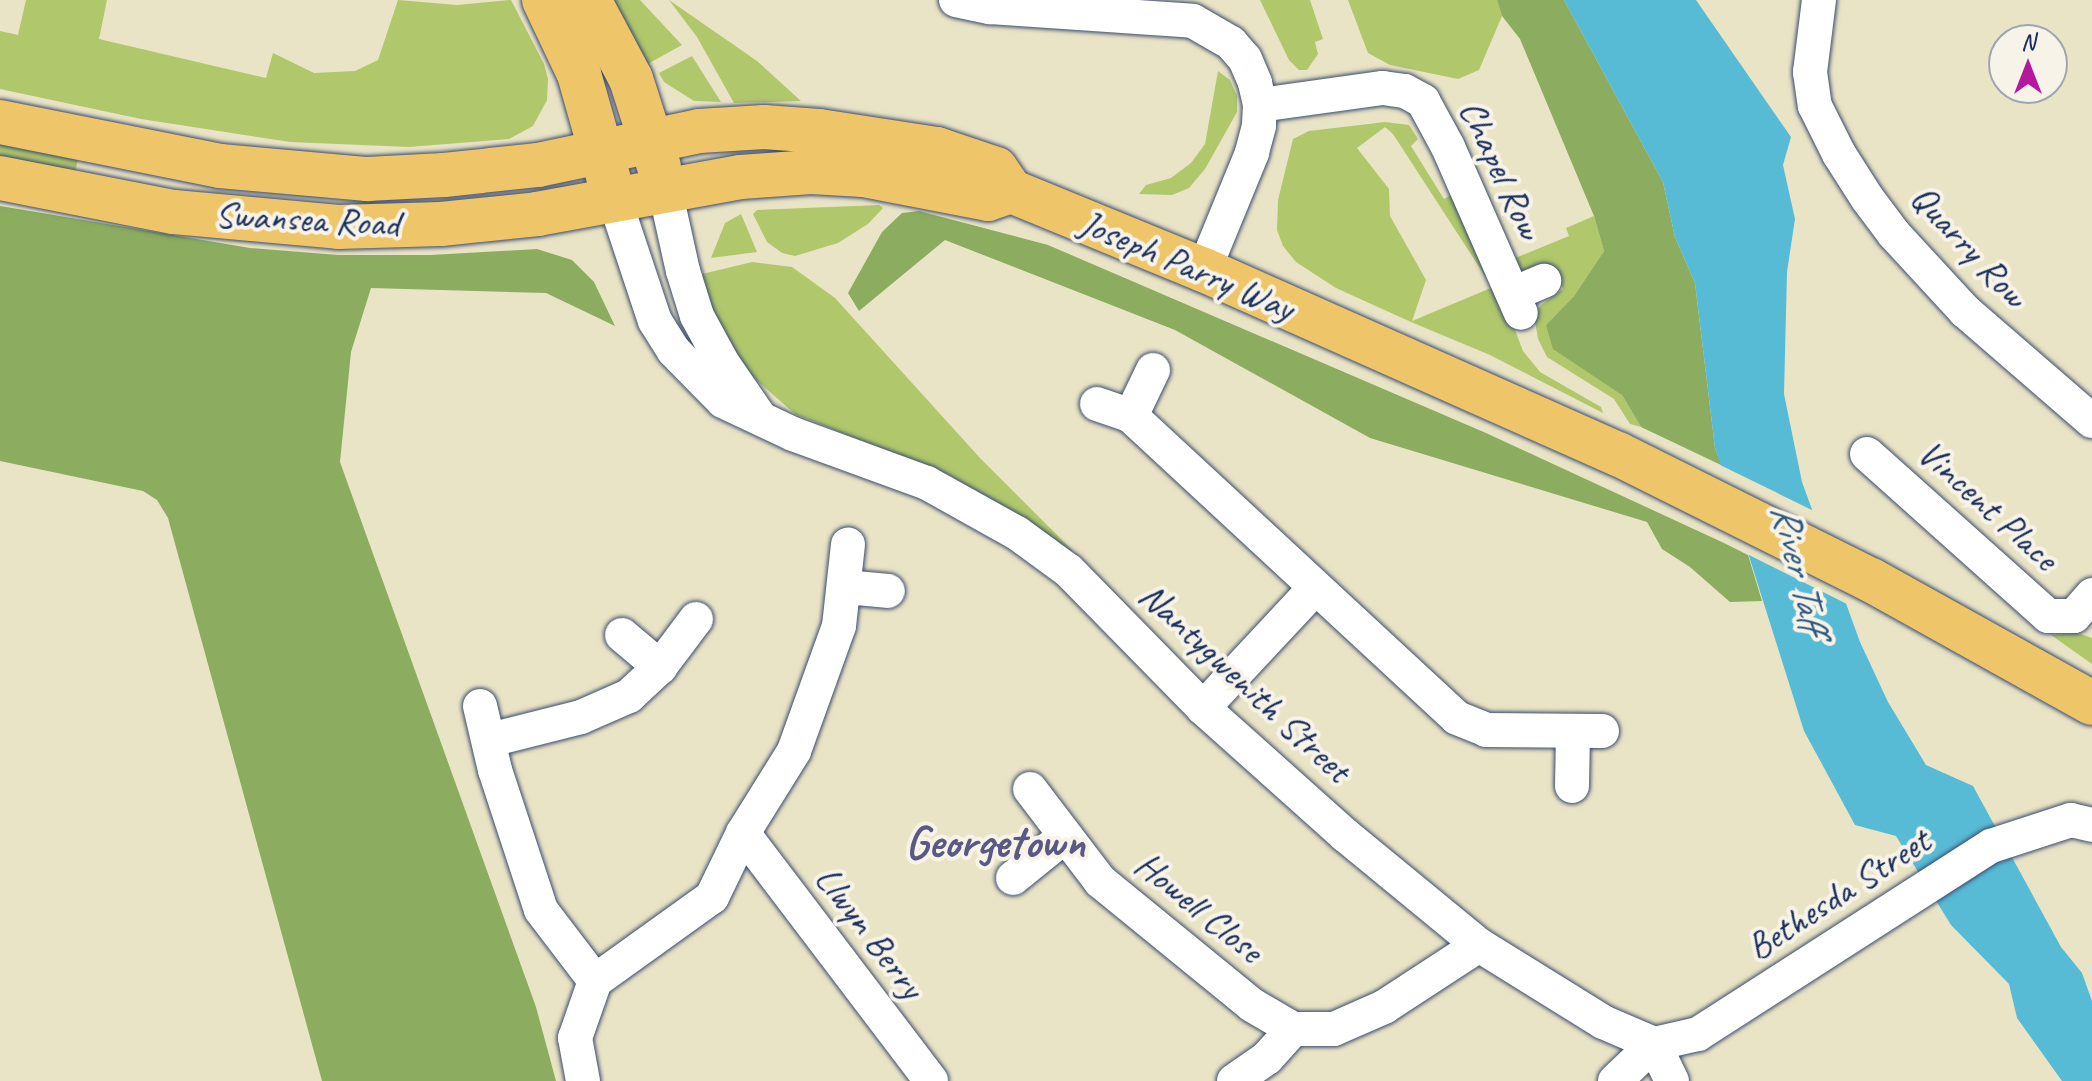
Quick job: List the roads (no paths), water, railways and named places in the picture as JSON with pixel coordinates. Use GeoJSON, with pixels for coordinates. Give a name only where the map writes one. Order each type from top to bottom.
{"type":"FeatureCollection","features":[{"type":"Feature","properties":{"kind":"main road"},"geometry":{"type":"LineString","coordinates":[[544,0],[579,74],[615,201]]}},
{"type":"Feature","properties":{"kind":"main road"},"geometry":{"type":"LineString","coordinates":[[589,0],[625,66],[652,140],[665,190]]}},
{"type":"Feature","properties":{"kind":"main road","name":"Swansea Road"},"geometry":{"type":"LineString","coordinates":[[0,122],[220,166],[367,179],[538,165],[652,140]]}},
{"type":"Feature","properties":{"kind":"main road","name":"Joseph Parry Way"},"geometry":{"type":"LineString","coordinates":[[652,140],[699,131],[764,127],[868,137],[937,149],[996,169],[1011,191],[1204,270],[1618,454],[1871,580],[2092,703]]}},
{"type":"Feature","properties":{"kind":"main road","name":"Swansea Road"},"geometry":{"type":"LineString","coordinates":[[0,178],[174,212],[338,227],[441,224],[615,201],[741,177],[811,172],[863,175],[988,199],[1011,191]]}},
{"type":"Feature","properties":{"kind":"street"},"geometry":{"type":"LineString","coordinates":[[956,0],[990,7],[1058,5],[1193,21],[1231,43],[1245,59],[1260,105],[1252,153],[1204,270]]}},
{"type":"Feature","properties":{"kind":"street","name":"Quarry Row"},"geometry":{"type":"LineString","coordinates":[[1819,0],[1810,72],[1815,106],[1839,154],[1894,234],[1965,311],[2092,421]]}},
{"type":"Feature","properties":{"kind":"street","name":"Chapel Row"},"geometry":{"type":"LineString","coordinates":[[1260,105],[1383,88],[1405,91],[1423,101],[1526,296]]}},
{"type":"Feature","properties":{"kind":"street","name":"Nantygwenith Street"},"geometry":{"type":"LineString","coordinates":[[665,190],[683,271],[697,316],[722,362],[759,416]]}},
{"type":"Feature","properties":{"kind":"street","name":"Nantygwenith Street"},"geometry":{"type":"LineString","coordinates":[[615,201],[655,321],[673,350],[723,401],[793,434],[927,483],[1017,533],[1069,571],[1203,708],[1345,835],[1479,945],[1603,1022],[1654,1044]]}},
{"type":"Feature","properties":{"kind":"street"},"geometry":{"type":"LineString","coordinates":[[1131,416],[1153,370]]}},
{"type":"Feature","properties":{"kind":"street"},"geometry":{"type":"LineString","coordinates":[[1097,404],[1131,416],[1314,589],[1457,718],[1486,730],[1588,732],[1572,786]]}},
{"type":"Feature","properties":{"kind":"street","name":"Vincent Place"},"geometry":{"type":"LineString","coordinates":[[1867,454],[2048,616],[2074,616],[2092,595]]}},
{"type":"Feature","properties":{"kind":"street"},"geometry":{"type":"LineString","coordinates":[[583,1081],[575,1038],[595,981],[712,897],[743,833],[794,751],[839,626],[848,544]]}},
{"type":"Feature","properties":{"kind":"street"},"geometry":{"type":"LineString","coordinates":[[845,587],[888,591]]}},
{"type":"Feature","properties":{"kind":"street"},"geometry":{"type":"LineString","coordinates":[[1203,708],[1314,589]]}},
{"type":"Feature","properties":{"kind":"street"},"geometry":{"type":"LineString","coordinates":[[490,740],[581,717],[629,696],[660,667],[696,619]]}},
{"type":"Feature","properties":{"kind":"street"},"geometry":{"type":"LineString","coordinates":[[622,635],[660,667]]}},
{"type":"Feature","properties":{"kind":"street"},"geometry":{"type":"LineString","coordinates":[[480,706],[495,770],[541,910],[595,981]]}},
{"type":"Feature","properties":{"kind":"street","name":"Howell Close"},"geometry":{"type":"LineString","coordinates":[[1030,789],[1100,881],[1252,1005],[1293,1029]]}},
{"type":"Feature","properties":{"kind":"street","name":"Bethesda Street"},"geometry":{"type":"LineString","coordinates":[[1654,1044],[1698,1034],[1859,932],[1912,893],[1991,846],[2011,838],[2081,822]]}},
{"type":"Feature","properties":{"kind":"street","name":"Llwyn Berry"},"geometry":{"type":"LineString","coordinates":[[743,833],[931,1081]]}},
{"type":"Feature","properties":{"kind":"street"},"geometry":{"type":"LineString","coordinates":[[1013,878],[1065,836]]}},
{"type":"Feature","properties":{"kind":"street"},"geometry":{"type":"LineString","coordinates":[[1234,1081],[1267,1058],[1293,1029],[1334,1029],[1384,1007],[1479,945]]}},
{"type":"Feature","properties":{"kind":"street"},"geometry":{"type":"LineString","coordinates":[[1615,1081],[1654,1044],[1672,1081]]}},
{"type":"Feature","properties":{"kind":"water","name":"River Taff"},"geometry":{"type":"Polygon","coordinates":[[[1564,0],[1696,0],[1791,137],[1783,165],[1795,219],[1787,272],[1784,394],[1802,482],[1860,642],[1888,702],[1926,765],[1973,786],[2061,947],[2082,973],[2092,1001],[2092,1081],[2062,1081],[2017,1018],[2009,984],[1951,925],[1896,836],[1855,825],[1804,731],[1715,448],[1695,283],[1675,237],[1663,182],[1564,0]]]}},
{"type":"Feature","properties":{"kind":"district","name":"Georgetown"},"geometry":{"type":"Point","coordinates":[995,842]}}]}
